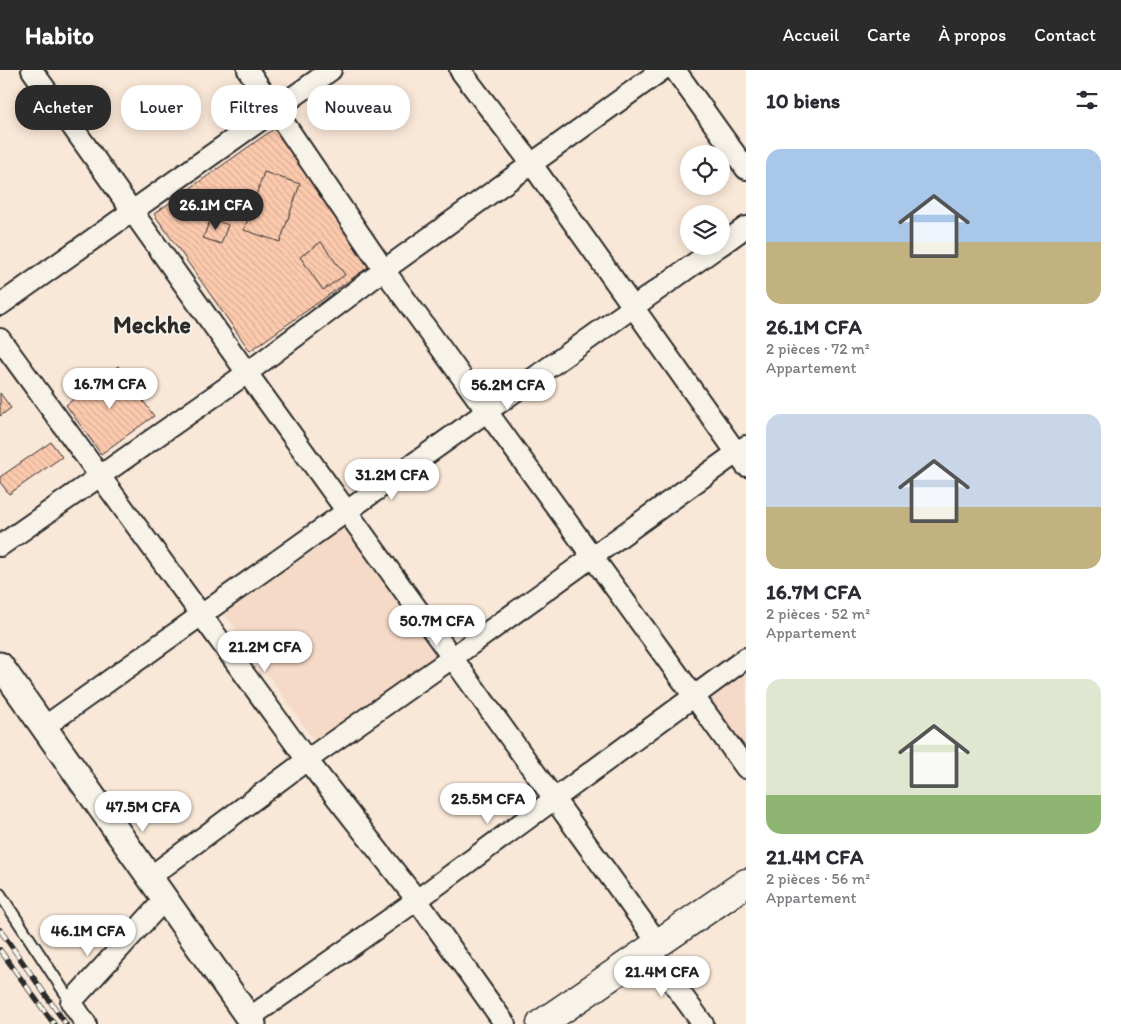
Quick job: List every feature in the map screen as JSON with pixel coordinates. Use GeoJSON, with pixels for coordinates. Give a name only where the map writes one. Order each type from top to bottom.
{"type":"FeatureCollection","features":[{"type":"Feature","properties":{"kind":"main road"},"geometry":{"type":"LineString","coordinates":[[541,1024],[746,883]]}},
{"type":"Feature","properties":{"kind":"street"},"geometry":{"type":"LineString","coordinates":[[32,70],[346,512],[555,798],[704,1024]]}},
{"type":"Feature","properties":{"kind":"street"},"geometry":{"type":"LineString","coordinates":[[248,70],[258,85]]}},
{"type":"Feature","properties":{"kind":"street"},"geometry":{"type":"LineString","coordinates":[[297,94],[331,70]]}},
{"type":"Feature","properties":{"kind":"street"},"geometry":{"type":"LineString","coordinates":[[150,877],[308,760],[592,556],[743,455],[634,308],[531,163],[460,70]]}},
{"type":"Feature","properties":{"kind":"street"},"geometry":{"type":"LineString","coordinates":[[0,546],[246,372],[531,163],[662,70]]}},
{"type":"Feature","properties":{"kind":"street"},"geometry":{"type":"LineString","coordinates":[[675,70],[746,169]]}},
{"type":"Feature","properties":{"kind":"street"},"geometry":{"type":"LineString","coordinates":[[0,305],[247,130]]}},
{"type":"Feature","properties":{"kind":"street"},"geometry":{"type":"LineString","coordinates":[[289,130],[384,270],[746,768]]}},
{"type":"Feature","properties":{"kind":"street"},"geometry":{"type":"LineString","coordinates":[[730,238],[746,227]]}},
{"type":"Feature","properties":{"kind":"street"},"geometry":{"type":"LineString","coordinates":[[44,727],[706,255]]}},
{"type":"Feature","properties":{"kind":"street"},"geometry":{"type":"LineString","coordinates":[[0,339],[308,760],[417,900],[505,1024]]}},
{"type":"Feature","properties":{"kind":"street"},"geometry":{"type":"LineString","coordinates":[[0,665],[251,1021],[693,695],[746,658]]}},
{"type":"Feature","properties":{"kind":"street"},"geometry":{"type":"LineString","coordinates":[[86,1024],[72,1002],[165,899]]}},
{"type":"Feature","properties":{"kind":"lane"},"geometry":{"type":"LineString","coordinates":[[0,894],[72,1002]]}},
{"type":"Feature","properties":{"kind":"shaded area"},"geometry":{"type":"Polygon","coordinates":[[[347,512],[444,656],[318,746],[218,604],[347,512]]]}},
{"type":"Feature","properties":{"kind":"shaded area"},"geometry":{"type":"Polygon","coordinates":[[[746,658],[746,768],[693,695],[746,658]]]}},
{"type":"Feature","properties":{"kind":"building"},"geometry":{"type":"Polygon","coordinates":[[[272,130],[276,130],[371,265],[250,351],[154,214],[272,130]]]}},
{"type":"Feature","properties":{"kind":"building"},"geometry":{"type":"Polygon","coordinates":[[[264,172],[300,184],[280,242],[244,230],[264,172]]]}},
{"type":"Feature","properties":{"kind":"building"},"geometry":{"type":"Polygon","coordinates":[[[211,218],[228,225],[221,244],[203,238],[211,218]]]}},
{"type":"Feature","properties":{"kind":"building"},"geometry":{"type":"Polygon","coordinates":[[[321,242],[345,275],[323,290],[300,257],[321,242]]]}},
{"type":"Feature","properties":{"kind":"building"},"geometry":{"type":"Polygon","coordinates":[[[118,366],[154,416],[101,454],[66,405],[118,366]]]}},
{"type":"Feature","properties":{"kind":"building"},"geometry":{"type":"Polygon","coordinates":[[[0,393],[11,408],[0,416],[0,393]]]}},
{"type":"Feature","properties":{"kind":"building"},"geometry":{"type":"Polygon","coordinates":[[[51,442],[62,457],[9,494],[0,482],[0,477],[51,442]]]}},
{"type":"Feature","properties":{"kind":"railway"},"geometry":{"type":"LineString","coordinates":[[0,930],[66,1024]]}},
{"type":"Feature","properties":{"kind":"railway"},"geometry":{"type":"LineString","coordinates":[[0,950],[54,1024]]}},
{"type":"Feature","properties":{"kind":"district","name":"Meckhe"},"geometry":{"type":"Point","coordinates":[152,325]}}]}
